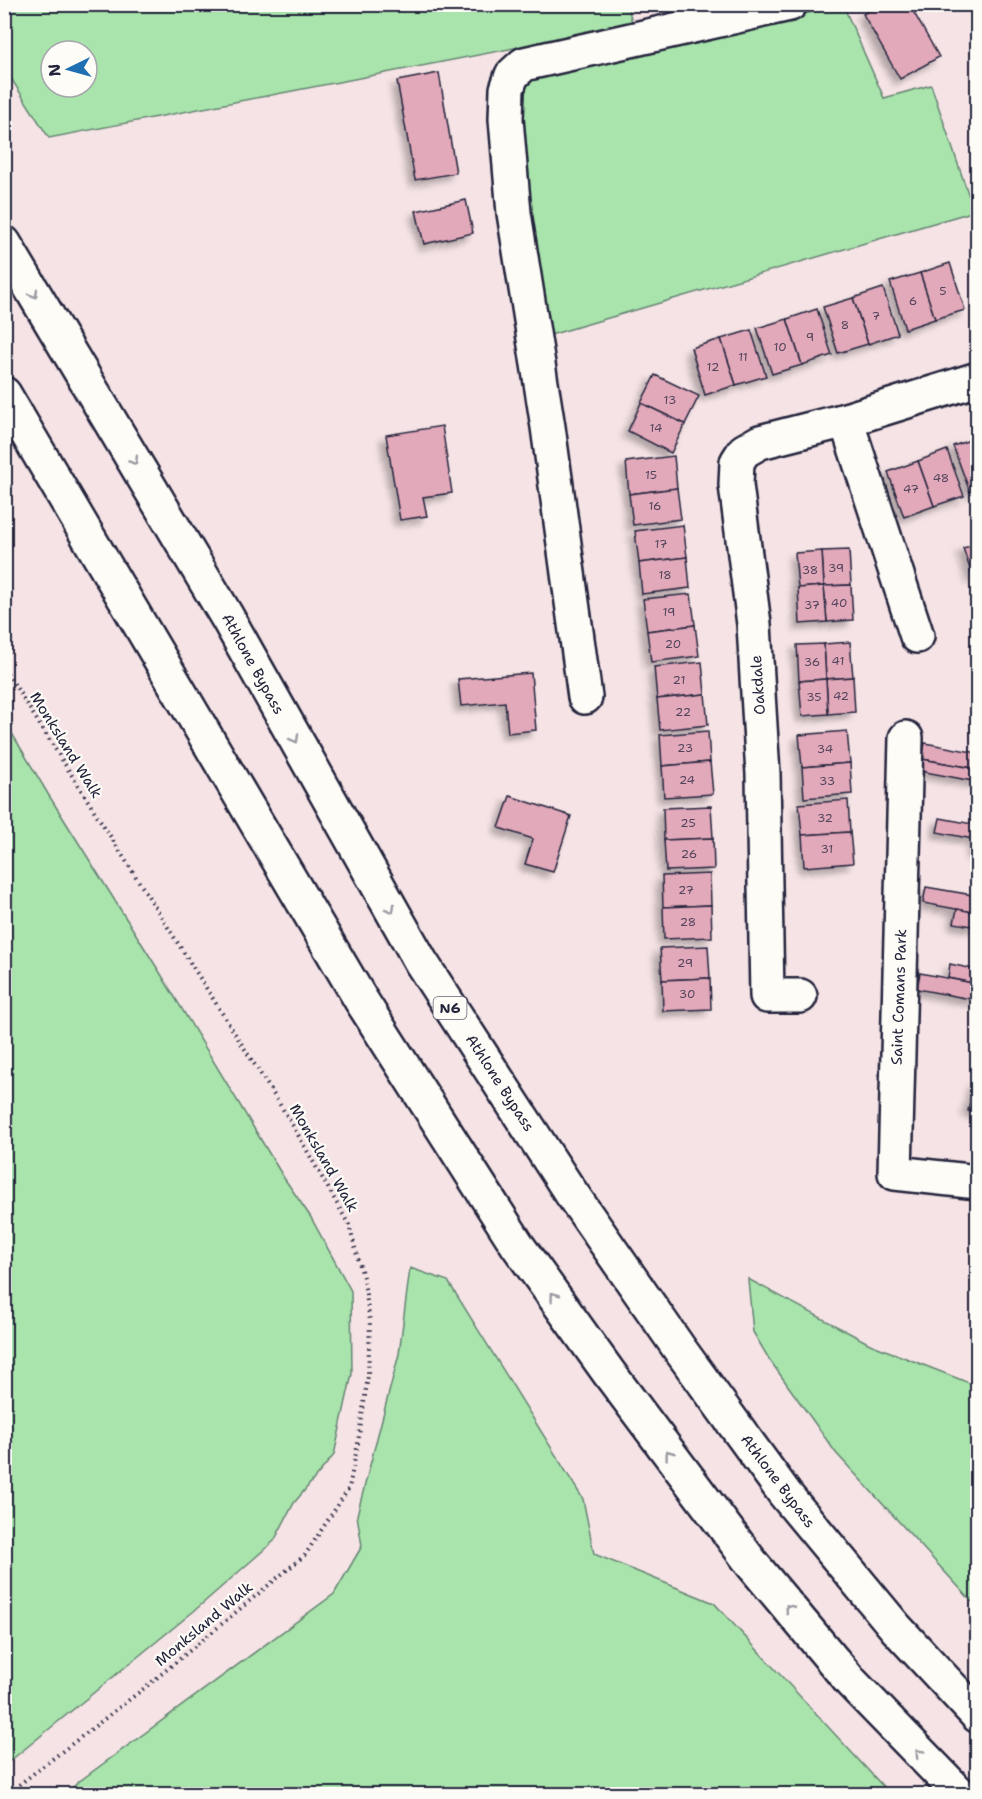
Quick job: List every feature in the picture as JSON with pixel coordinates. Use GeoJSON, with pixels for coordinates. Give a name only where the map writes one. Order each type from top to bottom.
{"type":"FeatureCollection","features":[{"type":"Feature","properties":{"kind":"main road"},"geometry":{"type":"LineString","coordinates":[[585,697],[548,427],[514,213],[506,118],[507,88],[512,75],[524,64],[790,4]]}},
{"type":"Feature","properties":{"kind":"main road","name":"Athlone Bypass"},"geometry":{"type":"LineString","coordinates":[[4,243],[226,617],[421,962],[561,1177],[681,1351],[785,1494],[896,1628],[978,1716]]}},
{"type":"Feature","properties":{"kind":"main road","name":"Oakdale"},"geometry":{"type":"LineString","coordinates":[[800,996],[767,996],[763,774],[754,624],[736,485],[737,462],[744,451],[760,442],[846,420],[978,379]]}},
{"type":"Feature","properties":{"kind":"main road"},"geometry":{"type":"LineString","coordinates":[[4,393],[361,1000],[518,1246],[609,1373],[753,1565],[851,1682],[960,1794]]}},
{"type":"Feature","properties":{"kind":"main road"},"geometry":{"type":"LineString","coordinates":[[846,420],[917,636]]}},
{"type":"Feature","properties":{"kind":"main road","name":"Saint Comans Park"},"geometry":{"type":"LineString","coordinates":[[906,738],[895,1173],[978,1182]]}},
{"type":"Feature","properties":{"kind":"path","name":"Monksland Walk"},"geometry":{"type":"LineString","coordinates":[[4,668],[289,1119],[320,1173],[348,1225],[364,1281],[370,1322],[368,1376],[349,1488],[305,1556],[147,1686],[7,1794]]}},
{"type":"Feature","properties":{"kind":"green space"},"geometry":{"type":"Polygon","coordinates":[[[627,4],[633,25],[49,138],[5,69],[5,5],[627,4]]]}},
{"type":"Feature","properties":{"kind":"green space"},"geometry":{"type":"Polygon","coordinates":[[[843,5],[884,98],[931,85],[973,208],[968,213],[550,335],[532,249],[520,100],[528,83],[541,68],[843,5]]]}},
{"type":"Feature","properties":{"kind":"green space"},"geometry":{"type":"Polygon","coordinates":[[[4,720],[284,1178],[310,1216],[351,1291],[352,1374],[334,1455],[294,1503],[274,1541],[194,1611],[5,1765],[4,720]]]}},
{"type":"Feature","properties":{"kind":"green space"},"geometry":{"type":"Polygon","coordinates":[[[410,1268],[448,1281],[583,1499],[594,1554],[714,1603],[890,1794],[67,1794],[77,1783],[334,1594],[362,1546],[357,1515],[399,1354],[410,1268]]]}},
{"type":"Feature","properties":{"kind":"green space"},"geometry":{"type":"Polygon","coordinates":[[[748,1279],[870,1344],[977,1386],[977,1607],[836,1453],[769,1359],[753,1332],[748,1279]]]}},
{"type":"Feature","properties":{"kind":"building"},"geometry":{"type":"Polygon","coordinates":[[[880,4],[909,4],[939,57],[900,79],[863,14],[880,4]]]}},
{"type":"Feature","properties":{"kind":"building"},"geometry":{"type":"Polygon","coordinates":[[[439,73],[456,173],[415,180],[397,81],[439,73]]]}},
{"type":"Feature","properties":{"kind":"building"},"geometry":{"type":"Polygon","coordinates":[[[466,200],[473,233],[424,244],[416,211],[466,200]]]}},
{"type":"Feature","properties":{"kind":"building"},"geometry":{"type":"Polygon","coordinates":[[[950,263],[965,310],[935,319],[920,273],[950,263]]]}},
{"type":"Feature","properties":{"kind":"building"},"geometry":{"type":"Polygon","coordinates":[[[920,273],[935,319],[905,329],[890,282],[920,273]]]}},
{"type":"Feature","properties":{"kind":"building"},"geometry":{"type":"Polygon","coordinates":[[[883,288],[898,334],[868,344],[853,298],[883,288]]]}},
{"type":"Feature","properties":{"kind":"building"},"geometry":{"type":"Polygon","coordinates":[[[853,298],[868,344],[838,353],[823,307],[853,298]]]}},
{"type":"Feature","properties":{"kind":"building"},"geometry":{"type":"Polygon","coordinates":[[[817,309],[832,355],[802,365],[787,319],[817,309]]]}},
{"type":"Feature","properties":{"kind":"building"},"geometry":{"type":"Polygon","coordinates":[[[787,319],[802,365],[772,374],[757,328],[787,319]]]}},
{"type":"Feature","properties":{"kind":"building"},"geometry":{"type":"Polygon","coordinates":[[[751,330],[766,376],[736,385],[721,339],[751,330]]]}},
{"type":"Feature","properties":{"kind":"building"},"geometry":{"type":"Polygon","coordinates":[[[721,339],[736,385],[705,395],[691,348],[721,339]]]}},
{"type":"Feature","properties":{"kind":"building"},"geometry":{"type":"Polygon","coordinates":[[[655,375],[699,396],[685,424],[641,403],[655,375]]]}},
{"type":"Feature","properties":{"kind":"building"},"geometry":{"type":"Polygon","coordinates":[[[641,403],[685,424],[671,453],[628,431],[641,403]]]}},
{"type":"Feature","properties":{"kind":"building"},"geometry":{"type":"Polygon","coordinates":[[[442,426],[452,493],[423,497],[427,516],[400,520],[386,435],[442,426]]]}},
{"type":"Feature","properties":{"kind":"building"},"geometry":{"type":"Polygon","coordinates":[[[978,437],[978,489],[970,492],[953,446],[978,437]]]}},
{"type":"Feature","properties":{"kind":"building"},"geometry":{"type":"Polygon","coordinates":[[[947,450],[964,496],[934,506],[918,461],[947,450]]]}},
{"type":"Feature","properties":{"kind":"building"},"geometry":{"type":"Polygon","coordinates":[[[674,456],[677,488],[629,494],[626,462],[674,456]]]}},
{"type":"Feature","properties":{"kind":"building"},"geometry":{"type":"Polygon","coordinates":[[[918,461],[934,506],[904,517],[888,472],[918,461]]]}},
{"type":"Feature","properties":{"kind":"building"},"geometry":{"type":"Polygon","coordinates":[[[677,488],[681,519],[633,525],[629,494],[677,488]]]}},
{"type":"Feature","properties":{"kind":"building"},"geometry":{"type":"Polygon","coordinates":[[[683,525],[687,557],[639,563],[635,531],[683,525]]]}},
{"type":"Feature","properties":{"kind":"building"},"geometry":{"type":"Polygon","coordinates":[[[978,544],[978,577],[973,578],[963,548],[978,544]]]}},
{"type":"Feature","properties":{"kind":"building"},"geometry":{"type":"Polygon","coordinates":[[[849,550],[851,585],[824,586],[822,551],[849,550]]]}},
{"type":"Feature","properties":{"kind":"building"},"geometry":{"type":"Polygon","coordinates":[[[822,551],[824,586],[798,588],[795,553],[822,551]]]}},
{"type":"Feature","properties":{"kind":"building"},"geometry":{"type":"Polygon","coordinates":[[[687,557],[690,588],[642,594],[639,563],[687,557]]]}},
{"type":"Feature","properties":{"kind":"building"},"geometry":{"type":"Polygon","coordinates":[[[851,585],[853,620],[827,622],[824,586],[851,585]]]}},
{"type":"Feature","properties":{"kind":"building"},"geometry":{"type":"Polygon","coordinates":[[[824,586],[827,622],[800,624],[798,588],[824,586]]]}},
{"type":"Feature","properties":{"kind":"building"},"geometry":{"type":"Polygon","coordinates":[[[691,594],[695,625],[647,631],[643,599],[691,594]]]}},
{"type":"Feature","properties":{"kind":"building"},"geometry":{"type":"Polygon","coordinates":[[[695,625],[699,656],[651,662],[647,631],[695,625]]]}},
{"type":"Feature","properties":{"kind":"building"},"geometry":{"type":"Polygon","coordinates":[[[850,642],[853,677],[826,679],[824,644],[850,642]]]}},
{"type":"Feature","properties":{"kind":"building"},"geometry":{"type":"Polygon","coordinates":[[[824,644],[826,679],[799,681],[797,645],[824,644]]]}},
{"type":"Feature","properties":{"kind":"building"},"geometry":{"type":"Polygon","coordinates":[[[702,662],[705,694],[657,699],[654,667],[702,662]]]}},
{"type":"Feature","properties":{"kind":"building"},"geometry":{"type":"Polygon","coordinates":[[[531,673],[536,730],[508,733],[505,702],[461,706],[458,679],[531,673]]]}},
{"type":"Feature","properties":{"kind":"building"},"geometry":{"type":"Polygon","coordinates":[[[853,677],[855,712],[828,714],[826,679],[853,677]]]}},
{"type":"Feature","properties":{"kind":"building"},"geometry":{"type":"Polygon","coordinates":[[[826,679],[828,714],[802,716],[799,681],[826,679]]]}},
{"type":"Feature","properties":{"kind":"building"},"geometry":{"type":"Polygon","coordinates":[[[705,694],[708,725],[660,730],[657,699],[705,694]]]}},
{"type":"Feature","properties":{"kind":"building"},"geometry":{"type":"Polygon","coordinates":[[[708,731],[710,762],[662,766],[660,735],[708,731]]]}},
{"type":"Feature","properties":{"kind":"building"},"geometry":{"type":"Polygon","coordinates":[[[847,731],[850,763],[802,767],[799,735],[847,731]]]}},
{"type":"Feature","properties":{"kind":"building"},"geometry":{"type":"Polygon","coordinates":[[[925,743],[978,753],[978,769],[922,759],[925,743]]]}},
{"type":"Feature","properties":{"kind":"building"},"geometry":{"type":"Polygon","coordinates":[[[922,759],[978,769],[978,782],[920,771],[922,759]]]}},
{"type":"Feature","properties":{"kind":"building"},"geometry":{"type":"Polygon","coordinates":[[[710,762],[713,794],[664,797],[662,766],[710,762]]]}},
{"type":"Feature","properties":{"kind":"building"},"geometry":{"type":"Polygon","coordinates":[[[850,763],[852,794],[804,798],[802,767],[850,763]]]}},
{"type":"Feature","properties":{"kind":"building"},"geometry":{"type":"Polygon","coordinates":[[[510,796],[571,816],[553,872],[525,864],[533,839],[499,828],[510,796]]]}},
{"type":"Feature","properties":{"kind":"building"},"geometry":{"type":"Polygon","coordinates":[[[848,800],[850,832],[802,835],[799,804],[848,800]]]}},
{"type":"Feature","properties":{"kind":"building"},"geometry":{"type":"Polygon","coordinates":[[[711,806],[713,838],[664,840],[663,808],[711,806]]]}},
{"type":"Feature","properties":{"kind":"building"},"geometry":{"type":"Polygon","coordinates":[[[940,818],[978,825],[978,840],[937,832],[940,818]]]}},
{"type":"Feature","properties":{"kind":"building"},"geometry":{"type":"Polygon","coordinates":[[[850,832],[853,863],[804,867],[802,835],[850,832]]]}},
{"type":"Feature","properties":{"kind":"building"},"geometry":{"type":"Polygon","coordinates":[[[713,838],[714,869],[666,871],[664,840],[713,838]]]}},
{"type":"Feature","properties":{"kind":"building"},"geometry":{"type":"Polygon","coordinates":[[[974,839],[978,840],[978,854],[972,853],[974,839]]]}},
{"type":"Feature","properties":{"kind":"building"},"geometry":{"type":"Polygon","coordinates":[[[710,874],[711,905],[663,907],[662,876],[710,874]]]}},
{"type":"Feature","properties":{"kind":"building"},"geometry":{"type":"Polygon","coordinates":[[[926,887],[978,896],[978,913],[923,903],[926,887]]]}},
{"type":"Feature","properties":{"kind":"building"},"geometry":{"type":"Polygon","coordinates":[[[711,905],[712,937],[664,939],[663,907],[711,905]]]}},
{"type":"Feature","properties":{"kind":"building"},"geometry":{"type":"Polygon","coordinates":[[[957,909],[978,913],[978,927],[954,923],[957,909]]]}},
{"type":"Feature","properties":{"kind":"building"},"geometry":{"type":"Polygon","coordinates":[[[708,946],[710,978],[662,980],[660,948],[708,946]]]}},
{"type":"Feature","properties":{"kind":"building"},"geometry":{"type":"Polygon","coordinates":[[[950,964],[978,970],[978,984],[948,978],[950,964]]]}},
{"type":"Feature","properties":{"kind":"building"},"geometry":{"type":"Polygon","coordinates":[[[920,973],[978,984],[976,1000],[917,989],[920,973]]]}},
{"type":"Feature","properties":{"kind":"building"},"geometry":{"type":"Polygon","coordinates":[[[710,978],[711,1009],[663,1011],[662,980],[710,978]]]}},
{"type":"Feature","properties":{"kind":"building"},"geometry":{"type":"Polygon","coordinates":[[[974,1082],[978,1083],[978,1113],[968,1111],[974,1082]]]}}]}
